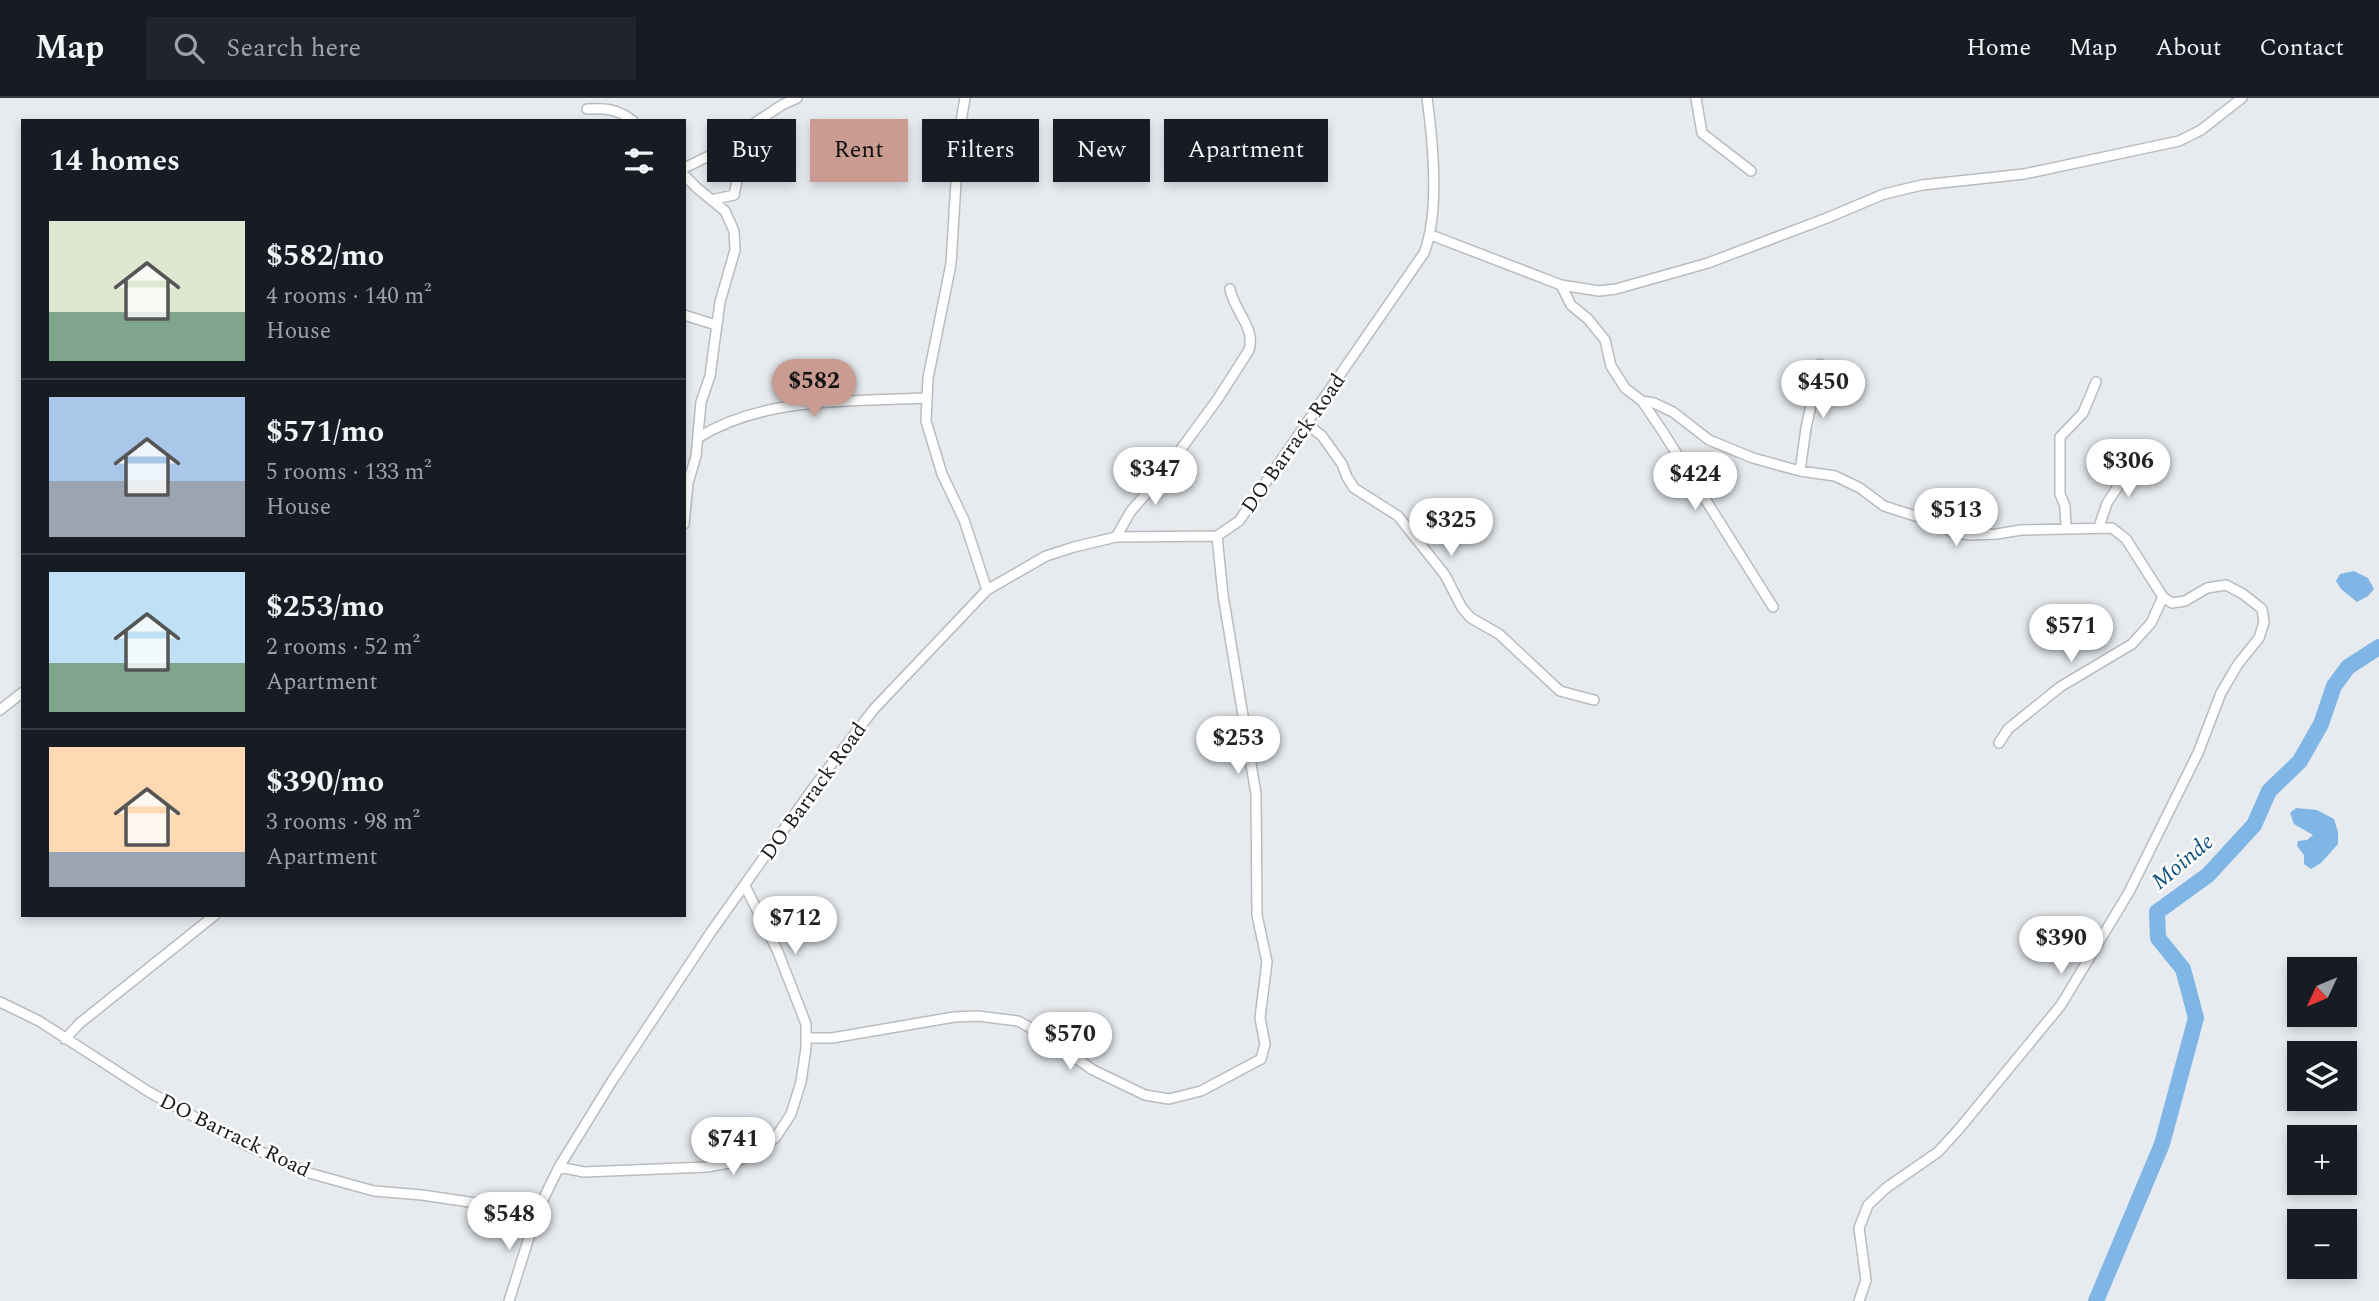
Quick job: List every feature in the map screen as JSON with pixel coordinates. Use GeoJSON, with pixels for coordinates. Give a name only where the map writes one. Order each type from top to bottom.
{"type":"FeatureCollection","features":[{"type":"Feature","properties":{"kind":"street"},"geometry":{"type":"LineString","coordinates":[[762,119],[797,98]]}},
{"type":"Feature","properties":{"kind":"street"},"geometry":{"type":"LineString","coordinates":[[965,98],[959,133],[951,264],[926,398],[926,421],[942,474],[964,520],[987,590]]}},
{"type":"Feature","properties":{"kind":"street"},"geometry":{"type":"LineString","coordinates":[[1427,98],[1432,135],[1431,235],[1561,285],[1600,291],[1634,285],[1719,258],[1884,194],[1923,186],[2024,174],[2179,141],[2201,130],[2242,98]]}},
{"type":"Feature","properties":{"kind":"street"},"geometry":{"type":"LineString","coordinates":[[1696,98],[1702,133],[1751,171]]}},
{"type":"Feature","properties":{"kind":"street"},"geometry":{"type":"LineString","coordinates":[[587,109],[616,110],[630,119]]}},
{"type":"Feature","properties":{"kind":"street"},"geometry":{"type":"LineString","coordinates":[[686,167],[707,158]]}},
{"type":"Feature","properties":{"kind":"street"},"geometry":{"type":"LineString","coordinates":[[686,177],[725,211],[734,231],[735,250],[720,302],[710,376],[701,402],[699,437],[686,504]]}},
{"type":"Feature","properties":{"kind":"street"},"geometry":{"type":"LineString","coordinates":[[711,200],[734,195],[737,182]]}},
{"type":"Feature","properties":{"kind":"street","name":"DO Barrack Road"},"geometry":{"type":"LineString","coordinates":[[0,1002],[38,1021],[149,1092],[246,1145],[309,1173],[374,1191],[422,1195],[537,1212],[559,1167],[612,1081],[711,932],[814,787],[874,709],[987,590],[1046,556],[1116,537],[1217,536],[1239,521],[1414,270],[1431,235]]}},
{"type":"Feature","properties":{"kind":"street"},"geometry":{"type":"LineString","coordinates":[[1561,285],[1572,305],[1605,340],[1611,366],[1625,388],[1642,401],[1773,607]]}},
{"type":"Feature","properties":{"kind":"street"},"geometry":{"type":"LineString","coordinates":[[1116,537],[1132,511],[1217,400],[1249,350],[1251,332],[1235,305],[1230,289]]}},
{"type":"Feature","properties":{"kind":"street"},"geometry":{"type":"LineString","coordinates":[[686,317],[716,325]]}},
{"type":"Feature","properties":{"kind":"street"},"geometry":{"type":"LineString","coordinates":[[1800,471],[1820,364]]}},
{"type":"Feature","properties":{"kind":"street"},"geometry":{"type":"LineString","coordinates":[[2066,528],[2065,506],[2060,494],[2060,437],[2083,413],[2096,382]]}},
{"type":"Feature","properties":{"kind":"street"},"geometry":{"type":"LineString","coordinates":[[699,437],[715,428],[782,406],[926,398]]}},
{"type":"Feature","properties":{"kind":"street"},"geometry":{"type":"LineString","coordinates":[[1642,401],[1654,403],[1673,412],[1709,440],[1753,458],[1800,471],[1835,476],[1860,488],[1884,506],[1952,532],[1970,535],[2021,530],[2112,528],[2126,539],[2163,597],[2172,603],[2185,601],[2207,589],[2226,585],[2262,609],[2264,622],[2259,638],[2238,664],[2221,693],[2198,753],[2129,892],[2061,1005],[1945,1144],[1919,1167],[1886,1188],[1868,1205],[1859,1228],[1866,1280],[1859,1301]]}},
{"type":"Feature","properties":{"kind":"street"},"geometry":{"type":"LineString","coordinates":[[1307,424],[1322,436],[1342,464],[1354,488],[1398,516],[1445,575],[1462,608],[1471,618],[1499,634],[1560,691],[1594,701]]}},
{"type":"Feature","properties":{"kind":"street"},"geometry":{"type":"LineString","coordinates":[[2099,527],[2107,503],[2117,488],[2121,461]]}},
{"type":"Feature","properties":{"kind":"street"},"geometry":{"type":"LineString","coordinates":[[807,1038],[832,1038],[954,1017],[978,1016],[1018,1021],[1093,1070],[1145,1095],[1169,1099],[1201,1091],[1261,1059],[1265,1044],[1260,1018],[1267,962],[1257,915],[1256,794],[1223,595],[1217,536]]}},
{"type":"Feature","properties":{"kind":"street"},"geometry":{"type":"LineString","coordinates":[[1999,743],[2008,729],[2060,687],[2132,644],[2151,623],[2163,597]]}},
{"type":"Feature","properties":{"kind":"street"},"geometry":{"type":"LineString","coordinates":[[0,710],[21,694]]}},
{"type":"Feature","properties":{"kind":"street"},"geometry":{"type":"LineString","coordinates":[[559,1167],[584,1172],[707,1167],[734,1162],[755,1154],[776,1137],[791,1114],[801,1082],[807,1038],[806,1024],[762,916],[745,886]]}},
{"type":"Feature","properties":{"kind":"street"},"geometry":{"type":"LineString","coordinates":[[65,1039],[112,997],[212,917]]}},
{"type":"Feature","properties":{"kind":"street"},"geometry":{"type":"LineString","coordinates":[[509,1301],[537,1212]]}},
{"type":"Feature","properties":{"kind":"water"},"geometry":{"type":"Polygon","coordinates":[[[2354,571],[2368,578],[2374,589],[2357,602],[2341,589],[2336,581],[2340,574],[2354,571]]]}},
{"type":"Feature","properties":{"kind":"water"},"geometry":{"type":"Polygon","coordinates":[[[2296,808],[2317,810],[2334,819],[2338,832],[2338,844],[2321,863],[2311,869],[2304,864],[2304,855],[2297,846],[2298,841],[2307,840],[2313,835],[2294,824],[2290,813],[2296,808]]]}},
{"type":"Feature","properties":{"kind":"waterway","name":"Moinde"},"geometry":{"type":"LineString","coordinates":[[2096,1301],[2162,1144],[2196,1018],[2183,969],[2158,938],[2157,912],[2208,875],[2254,825],[2269,791],[2300,761],[2321,724],[2334,686],[2348,667],[2379,647]]}}]}
